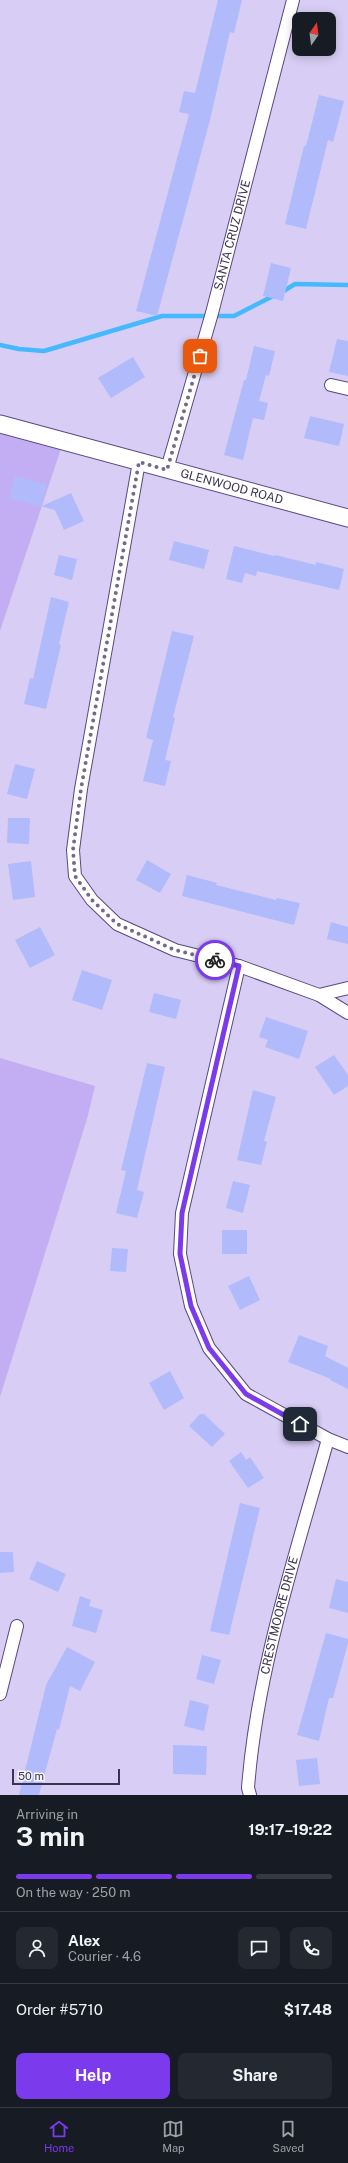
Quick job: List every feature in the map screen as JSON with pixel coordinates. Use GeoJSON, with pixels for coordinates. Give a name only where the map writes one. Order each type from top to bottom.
{"type":"FeatureCollection","features":[{"type":"Feature","properties":{"kind":"main road","name":"GLENWOOD ROAD"},"geometry":{"type":"LineString","coordinates":[[0,424],[348,518]]}},
{"type":"Feature","properties":{"kind":"street","name":"SANTA CRUZ DRIVE"},"geometry":{"type":"LineString","coordinates":[[167,470],[212,313],[293,0]]}},
{"type":"Feature","properties":{"kind":"street"},"geometry":{"type":"LineString","coordinates":[[331,385],[348,389]]}},
{"type":"Feature","properties":{"kind":"street"},"geometry":{"type":"LineString","coordinates":[[139,462],[81,789],[73,850],[75,876],[92,900],[117,924],[175,950],[239,966],[319,995],[348,1013]]}},
{"type":"Feature","properties":{"kind":"street"},"geometry":{"type":"LineString","coordinates":[[239,966],[182,1213],[180,1254],[191,1306],[209,1348],[246,1394],[328,1439],[348,1447]]}},
{"type":"Feature","properties":{"kind":"street"},"geometry":{"type":"LineString","coordinates":[[319,995],[348,988]]}},
{"type":"Feature","properties":{"kind":"street","name":"CRESTMOORE DRIVE"},"geometry":{"type":"LineString","coordinates":[[250,1795],[248,1788],[252,1743],[268,1655],[328,1439]]}},
{"type":"Feature","properties":{"kind":"street"},"geometry":{"type":"LineString","coordinates":[[0,1694],[17,1626]]}},
{"type":"Feature","properties":{"kind":"shaded area"},"geometry":{"type":"Polygon","coordinates":[[[0,423],[64,440],[0,631],[0,423]]]}},
{"type":"Feature","properties":{"kind":"shaded area"},"geometry":{"type":"Polygon","coordinates":[[[0,1058],[95,1086],[87,1119],[0,1397],[0,1058]]]}},
{"type":"Feature","properties":{"kind":"building"},"geometry":{"type":"Polygon","coordinates":[[[218,0],[242,0],[234,33],[230,32],[210,120],[157,316],[136,311],[189,114],[179,112],[184,91],[195,93],[218,0]]]}},
{"type":"Feature","properties":{"kind":"building"},"geometry":{"type":"Polygon","coordinates":[[[319,95],[344,101],[333,142],[328,140],[306,229],[285,224],[304,146],[306,146],[319,95]]]}},
{"type":"Feature","properties":{"kind":"building"},"geometry":{"type":"Polygon","coordinates":[[[271,263],[291,268],[283,301],[263,296],[271,263]]]}},
{"type":"Feature","properties":{"kind":"building"},"geometry":{"type":"Polygon","coordinates":[[[337,339],[348,341],[348,376],[329,372],[337,339]]]}},
{"type":"Feature","properties":{"kind":"building"},"geometry":{"type":"Polygon","coordinates":[[[254,346],[275,351],[269,376],[266,375],[259,401],[268,403],[264,420],[253,418],[243,460],[224,455],[244,380],[246,380],[254,346]]]}},
{"type":"Feature","properties":{"kind":"building"},"geometry":{"type":"Polygon","coordinates":[[[133,357],[145,377],[111,398],[98,378],[133,357]]]}},
{"type":"Feature","properties":{"kind":"building"},"geometry":{"type":"Polygon","coordinates":[[[310,416],[344,424],[339,446],[304,438],[310,416]]]}},
{"type":"Feature","properties":{"kind":"building"},"geometry":{"type":"Polygon","coordinates":[[[15,476],[47,484],[42,506],[71,493],[84,521],[64,530],[55,510],[9,498],[15,476]]]}},
{"type":"Feature","properties":{"kind":"building"},"geometry":{"type":"Polygon","coordinates":[[[174,541],[209,550],[204,569],[169,560],[174,541]]]}},
{"type":"Feature","properties":{"kind":"building"},"geometry":{"type":"Polygon","coordinates":[[[234,546],[316,565],[316,562],[344,569],[339,590],[257,571],[256,576],[245,573],[242,583],[226,579],[234,546]]]}},
{"type":"Feature","properties":{"kind":"building"},"geometry":{"type":"Polygon","coordinates":[[[59,555],[77,559],[72,580],[54,575],[59,555]]]}},
{"type":"Feature","properties":{"kind":"building"},"geometry":{"type":"Polygon","coordinates":[[[51,597],[69,602],[59,644],[61,645],[46,709],[24,704],[30,678],[33,679],[51,597]]]}},
{"type":"Feature","properties":{"kind":"building"},"geometry":{"type":"Polygon","coordinates":[[[172,631],[194,636],[173,717],[175,718],[165,760],[171,761],[165,786],[143,781],[153,740],[146,738],[172,631]]]}},
{"type":"Feature","properties":{"kind":"building"},"geometry":{"type":"Polygon","coordinates":[[[15,764],[35,769],[27,799],[7,794],[15,764]]]}},
{"type":"Feature","properties":{"kind":"building"},"geometry":{"type":"Polygon","coordinates":[[[8,818],[30,818],[29,844],[7,843],[8,818]]]}},
{"type":"Feature","properties":{"kind":"building"},"geometry":{"type":"Polygon","coordinates":[[[147,860],[171,874],[160,893],[136,880],[147,860]]]}},
{"type":"Feature","properties":{"kind":"building"},"geometry":{"type":"Polygon","coordinates":[[[31,861],[35,897],[13,900],[8,864],[31,861]]]}},
{"type":"Feature","properties":{"kind":"building"},"geometry":{"type":"Polygon","coordinates":[[[187,875],[217,883],[216,885],[276,900],[277,898],[300,903],[294,925],[182,896],[187,875]]]}},
{"type":"Feature","properties":{"kind":"building"},"geometry":{"type":"Polygon","coordinates":[[[331,922],[348,927],[348,944],[327,939],[331,922]]]}},
{"type":"Feature","properties":{"kind":"building"},"geometry":{"type":"Polygon","coordinates":[[[40,927],[55,955],[30,968],[15,940],[40,927]]]}},
{"type":"Feature","properties":{"kind":"building"},"geometry":{"type":"Polygon","coordinates":[[[82,970],[112,980],[102,1010],[72,1000],[82,970]]]}},
{"type":"Feature","properties":{"kind":"building"},"geometry":{"type":"Polygon","coordinates":[[[154,993],[181,1000],[176,1019],[149,1012],[154,993]]]}},
{"type":"Feature","properties":{"kind":"building"},"geometry":{"type":"Polygon","coordinates":[[[266,1017],[308,1031],[299,1059],[265,1047],[268,1040],[259,1037],[266,1017]]]}},
{"type":"Feature","properties":{"kind":"building"},"geometry":{"type":"Polygon","coordinates":[[[334,1055],[348,1075],[348,1086],[334,1095],[315,1067],[334,1055]]]}},
{"type":"Feature","properties":{"kind":"building"},"geometry":{"type":"Polygon","coordinates":[[[147,1063],[165,1067],[137,1190],[144,1192],[137,1218],[116,1213],[126,1171],[121,1170],[147,1063]]]}},
{"type":"Feature","properties":{"kind":"building"},"geometry":{"type":"Polygon","coordinates":[[[253,1090],[276,1097],[264,1141],[267,1142],[261,1165],[237,1160],[253,1090]]]}},
{"type":"Feature","properties":{"kind":"building"},"geometry":{"type":"Polygon","coordinates":[[[233,1181],[250,1185],[243,1213],[226,1208],[233,1181]]]}},
{"type":"Feature","properties":{"kind":"building"},"geometry":{"type":"Polygon","coordinates":[[[222,1230],[247,1230],[247,1254],[222,1254],[222,1230]]]}},
{"type":"Feature","properties":{"kind":"building"},"geometry":{"type":"Polygon","coordinates":[[[112,1248],[128,1249],[126,1272],[110,1271],[112,1248]]]}},
{"type":"Feature","properties":{"kind":"building"},"geometry":{"type":"Polygon","coordinates":[[[249,1276],[260,1300],[240,1310],[228,1286],[249,1276]]]}},
{"type":"Feature","properties":{"kind":"building"},"geometry":{"type":"Polygon","coordinates":[[[299,1335],[328,1346],[325,1356],[348,1368],[348,1389],[330,1380],[331,1379],[288,1362],[299,1335]]]}},
{"type":"Feature","properties":{"kind":"building"},"geometry":{"type":"Polygon","coordinates":[[[170,1371],[184,1398],[164,1410],[149,1383],[170,1371]]]}},
{"type":"Feature","properties":{"kind":"building"},"geometry":{"type":"Polygon","coordinates":[[[200,1414],[204,1414],[225,1434],[212,1447],[189,1426],[200,1414]]]}},
{"type":"Feature","properties":{"kind":"building"},"geometry":{"type":"Polygon","coordinates":[[[241,1452],[246,1460],[250,1457],[264,1478],[248,1488],[229,1461],[241,1452]]]}},
{"type":"Feature","properties":{"kind":"building"},"geometry":{"type":"Polygon","coordinates":[[[240,1503],[260,1508],[229,1635],[210,1631],[240,1503]]]}},
{"type":"Feature","properties":{"kind":"building"},"geometry":{"type":"Polygon","coordinates":[[[0,1552],[13,1552],[14,1572],[0,1573],[0,1552]]]}},
{"type":"Feature","properties":{"kind":"building"},"geometry":{"type":"Polygon","coordinates":[[[37,1561],[66,1574],[58,1592],[29,1579],[37,1561]]]}},
{"type":"Feature","properties":{"kind":"building"},"geometry":{"type":"Polygon","coordinates":[[[336,1579],[348,1582],[348,1613],[329,1608],[336,1579]]]}},
{"type":"Feature","properties":{"kind":"building"},"geometry":{"type":"Polygon","coordinates":[[[80,1596],[91,1600],[89,1606],[103,1610],[96,1633],[72,1626],[80,1596]]]}},
{"type":"Feature","properties":{"kind":"building"},"geometry":{"type":"Polygon","coordinates":[[[326,1633],[348,1639],[348,1643],[333,1698],[329,1698],[319,1741],[297,1735],[326,1633]]]}},
{"type":"Feature","properties":{"kind":"building"},"geometry":{"type":"Polygon","coordinates":[[[67,1647],[95,1662],[80,1691],[70,1686],[59,1730],[57,1729],[39,1795],[19,1795],[46,1685],[67,1647]]]}},
{"type":"Feature","properties":{"kind":"building"},"geometry":{"type":"Polygon","coordinates":[[[202,1655],[221,1660],[214,1684],[196,1679],[202,1655]]]}},
{"type":"Feature","properties":{"kind":"building"},"geometry":{"type":"Polygon","coordinates":[[[190,1700],[209,1705],[204,1731],[184,1726],[190,1700]]]}},
{"type":"Feature","properties":{"kind":"building"},"geometry":{"type":"Polygon","coordinates":[[[173,1745],[207,1746],[206,1775],[173,1774],[173,1745]]]}},
{"type":"Feature","properties":{"kind":"building"},"geometry":{"type":"Polygon","coordinates":[[[317,1758],[320,1784],[299,1786],[296,1760],[317,1758]]]}},
{"type":"Feature","properties":{"kind":"waterway"},"geometry":{"type":"LineString","coordinates":[[282,292],[295,284],[348,285]]}},
{"type":"Feature","properties":{"kind":"waterway"},"geometry":{"type":"LineString","coordinates":[[0,345],[19,349],[44,351],[162,316],[234,316],[275,295]]}},
{"type":"Feature","properties":{"kind":"way so far"},"geometry":{"type":"LineString","coordinates":[[200,356],[167,470],[139,462],[92,719],[73,850],[75,876],[92,900],[117,924],[175,950],[215,960]]}},
{"type":"Feature","properties":{"kind":"route"},"geometry":{"type":"LineString","coordinates":[[215,960],[239,966],[182,1213],[180,1254],[191,1306],[209,1348],[246,1394],[300,1424]]}}]}
